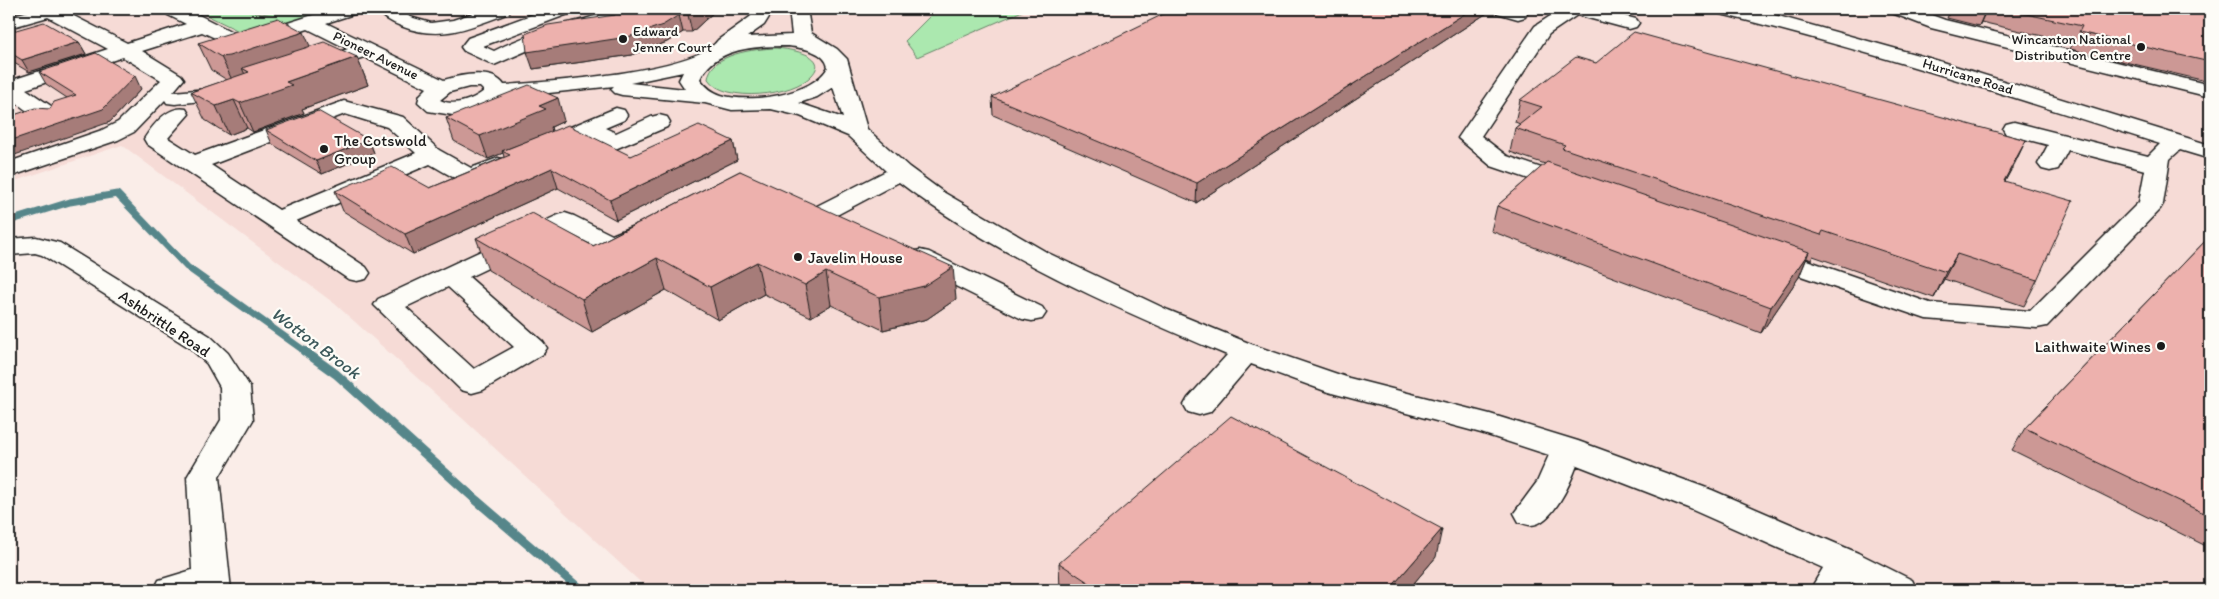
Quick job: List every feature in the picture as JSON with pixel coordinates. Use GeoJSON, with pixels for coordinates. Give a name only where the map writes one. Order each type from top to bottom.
{"type":"FeatureCollection","features":[{"type":"Feature","properties":{"kind":"street"},"geometry":{"type":"LineString","coordinates":[[178,9],[175,12],[237,42],[255,40],[350,9]]}},
{"type":"Feature","properties":{"kind":"street"},"geometry":{"type":"LineString","coordinates":[[390,9],[388,11],[406,22],[422,28],[437,30],[502,9]]}},
{"type":"Feature","properties":{"kind":"street"},"geometry":{"type":"LineString","coordinates":[[494,59],[471,47],[475,42],[564,9]]}},
{"type":"Feature","properties":{"kind":"street"},"geometry":{"type":"LineString","coordinates":[[489,86],[484,74],[494,59],[515,47],[568,28],[615,17],[633,9]]}},
{"type":"Feature","properties":{"kind":"street"},"geometry":{"type":"LineString","coordinates":[[706,97],[694,90],[689,80],[692,70],[757,21],[765,9]]}},
{"type":"Feature","properties":{"kind":"street"},"geometry":{"type":"LineString","coordinates":[[798,9],[799,26],[802,36],[827,50],[838,61],[840,82],[854,115],[856,131]]}},
{"type":"Feature","properties":{"kind":"street"},"geometry":{"type":"LineString","coordinates":[[1592,194],[1499,161],[1469,138],[1542,30],[1574,9],[1629,23]]}},
{"type":"Feature","properties":{"kind":"street","name":"Hurricane Road"},"geometry":{"type":"LineString","coordinates":[[1724,9],[1766,13],[1922,62],[2038,88],[2176,141],[2210,152]]}},
{"type":"Feature","properties":{"kind":"street"},"geometry":{"type":"LineString","coordinates":[[1899,9],[1938,24],[2210,91]]}},
{"type":"Feature","properties":{"kind":"street"},"geometry":{"type":"LineString","coordinates":[[9,22],[48,10],[125,50],[174,80],[126,127],[110,135],[9,170]]}},
{"type":"Feature","properties":{"kind":"street"},"geometry":{"type":"LineString","coordinates":[[9,38],[68,21]]}},
{"type":"Feature","properties":{"kind":"street","name":"Pioneer Avenue"},"geometry":{"type":"LineString","coordinates":[[309,22],[364,50],[437,96]]}},
{"type":"Feature","properties":{"kind":"street"},"geometry":{"type":"LineString","coordinates":[[9,88],[203,25]]}},
{"type":"Feature","properties":{"kind":"street"},"geometry":{"type":"LineString","coordinates":[[576,87],[654,74],[741,44],[773,40],[804,42],[827,50]]}},
{"type":"Feature","properties":{"kind":"street"},"geometry":{"type":"LineString","coordinates":[[300,72],[364,50]]}},
{"type":"Feature","properties":{"kind":"street"},"geometry":{"type":"LineString","coordinates":[[395,122],[462,82],[489,86],[576,87],[648,91],[706,97],[735,103],[770,102],[808,92],[823,85],[833,76],[838,68]]}},
{"type":"Feature","properties":{"kind":"street"},"geometry":{"type":"LineString","coordinates":[[9,88],[49,115]]}},
{"type":"Feature","properties":{"kind":"street"},"geometry":{"type":"LineString","coordinates":[[245,91],[176,106],[155,139],[357,272]]}},
{"type":"Feature","properties":{"kind":"street"},"geometry":{"type":"LineString","coordinates":[[770,102],[808,111],[856,131],[901,172],[934,198],[1039,259],[1158,316],[1246,352],[1339,385],[1490,425],[1567,449],[1700,499],[1836,576],[1898,590]]}},
{"type":"Feature","properties":{"kind":"street"},"geometry":{"type":"LineString","coordinates":[[193,164],[344,107],[395,122],[431,155],[470,177],[616,115]]}},
{"type":"Feature","properties":{"kind":"street"},"geometry":{"type":"LineString","coordinates":[[588,127],[615,142],[659,122]]}},
{"type":"Feature","properties":{"kind":"street"},"geometry":{"type":"LineString","coordinates":[[2014,129],[2158,166]]}},
{"type":"Feature","properties":{"kind":"street"},"geometry":{"type":"LineString","coordinates":[[2050,164],[2061,141]]}},
{"type":"Feature","properties":{"kind":"street"},"geometry":{"type":"LineString","coordinates":[[1750,249],[1926,311],[2037,320],[2151,204],[2159,156],[2176,141]]}},
{"type":"Feature","properties":{"kind":"street"},"geometry":{"type":"LineString","coordinates":[[278,220],[431,155]]}},
{"type":"Feature","properties":{"kind":"street"},"geometry":{"type":"LineString","coordinates":[[850,224],[815,208],[901,172]]}},
{"type":"Feature","properties":{"kind":"street"},"geometry":{"type":"LineString","coordinates":[[451,275],[533,348],[472,383],[388,305],[451,275],[566,221],[612,245],[656,223]]}},
{"type":"Feature","properties":{"kind":"street","name":"Ashbrittle Road"},"geometry":{"type":"LineString","coordinates":[[9,247],[36,245],[51,249],[200,342],[218,359],[235,387],[237,420],[203,477],[212,584]]}},
{"type":"Feature","properties":{"kind":"street"},"geometry":{"type":"LineString","coordinates":[[902,250],[1032,313]]}},
{"type":"Feature","properties":{"kind":"street"},"geometry":{"type":"LineString","coordinates":[[1198,405],[1246,352]]}},
{"type":"Feature","properties":{"kind":"street"},"geometry":{"type":"LineString","coordinates":[[1531,513],[1552,486],[1567,449]]}},
{"type":"Feature","properties":{"kind":"street"},"geometry":{"type":"LineString","coordinates":[[172,590],[212,584]]}},
{"type":"Feature","properties":{"kind":"shaded area"},"geometry":{"type":"Polygon","coordinates":[[[9,9],[2210,9],[2210,590],[649,590],[335,304],[122,145],[9,183],[9,9]]]}},
{"type":"Feature","properties":{"kind":"green space"},"geometry":{"type":"Polygon","coordinates":[[[198,9],[250,9],[249,11],[262,14],[286,9],[336,9],[262,32],[243,33],[198,11],[198,9]]]}},
{"type":"Feature","properties":{"kind":"green space"},"geometry":{"type":"Polygon","coordinates":[[[937,9],[1027,9],[917,57],[905,41],[937,9]]]}},
{"type":"Feature","properties":{"kind":"green space"},"geometry":{"type":"Polygon","coordinates":[[[775,48],[797,51],[812,57],[816,62],[816,68],[812,75],[790,88],[759,94],[728,92],[716,87],[708,79],[711,70],[725,58],[746,51],[775,48]]]}},
{"type":"Feature","properties":{"kind":"building"},"geometry":{"type":"Polygon","coordinates":[[[615,9],[695,9],[688,15],[679,15],[663,25],[628,37],[527,52],[525,34],[548,25],[615,15],[615,9]]]}},
{"type":"Feature","properties":{"kind":"building"},"geometry":{"type":"Polygon","coordinates":[[[1174,9],[1472,9],[1197,183],[992,97],[1174,9]]]}},
{"type":"Feature","properties":{"kind":"building"},"geometry":{"type":"Polygon","coordinates":[[[2003,9],[2210,9],[2210,62],[2079,32],[2082,26],[2003,9]]]}},
{"type":"Feature","properties":{"kind":"building"},"geometry":{"type":"Polygon","coordinates":[[[278,18],[304,32],[221,57],[198,43],[278,18]]]}},
{"type":"Feature","properties":{"kind":"building"},"geometry":{"type":"Polygon","coordinates":[[[44,22],[79,42],[22,60],[9,52],[9,32],[44,22]]]}},
{"type":"Feature","properties":{"kind":"building"},"geometry":{"type":"Polygon","coordinates":[[[1634,32],[2026,140],[2004,181],[2073,201],[2037,280],[1957,254],[1946,272],[1823,231],[1821,235],[1562,148],[1565,145],[1515,128],[1542,107],[1520,100],[1576,57],[1596,63],[1634,32]]]}},
{"type":"Feature","properties":{"kind":"building"},"geometry":{"type":"Polygon","coordinates":[[[324,42],[357,57],[286,82],[292,85],[240,103],[234,100],[216,106],[191,92],[249,72],[242,68],[324,42]]]}},
{"type":"Feature","properties":{"kind":"building"},"geometry":{"type":"Polygon","coordinates":[[[96,53],[135,76],[103,109],[9,141],[9,115],[35,108],[50,109],[54,102],[76,95],[39,72],[96,53]]]}},
{"type":"Feature","properties":{"kind":"building"},"geometry":{"type":"Polygon","coordinates":[[[529,85],[558,98],[539,106],[546,109],[480,136],[446,118],[529,85]]]}},
{"type":"Feature","properties":{"kind":"building"},"geometry":{"type":"Polygon","coordinates":[[[318,111],[369,140],[316,161],[266,130],[318,111]]]}},
{"type":"Feature","properties":{"kind":"building"},"geometry":{"type":"Polygon","coordinates":[[[568,125],[631,156],[699,125],[733,141],[610,200],[552,168],[405,234],[335,191],[392,167],[430,188],[510,155],[502,151],[568,125]]]}},
{"type":"Feature","properties":{"kind":"building"},"geometry":{"type":"Polygon","coordinates":[[[1547,162],[1809,252],[1771,307],[1497,206],[1547,162]]]}},
{"type":"Feature","properties":{"kind":"building"},"geometry":{"type":"Polygon","coordinates":[[[740,171],[953,267],[924,286],[879,297],[826,272],[805,285],[757,262],[710,287],[657,258],[582,299],[476,238],[532,213],[593,246],[740,171]]]}},
{"type":"Feature","properties":{"kind":"building","name":"Laithwaite Wines"},"geometry":{"type":"Polygon","coordinates":[[[2210,236],[2210,516],[2025,428],[2210,236]]]}},
{"type":"Feature","properties":{"kind":"building"},"geometry":{"type":"Polygon","coordinates":[[[1231,416],[1442,529],[1389,590],[1100,590],[1059,563],[1231,416]]]}},
{"type":"Feature","properties":{"kind":"waterway","name":"Wotton Brook"},"geometry":{"type":"LineString","coordinates":[[9,221],[70,202],[117,194],[187,267],[306,352]]}},
{"type":"Feature","properties":{"kind":"waterway","name":"Wotton Brook"},"geometry":{"type":"LineString","coordinates":[[304,351],[336,374],[476,500],[581,590]]}},
{"type":"Feature","properties":{"kind":"place","name":"Edward Jenner Court"},"geometry":{"type":"Point","coordinates":[623,39]}},
{"type":"Feature","properties":{"kind":"place","name":"Wincanton National Distribution Centre"},"geometry":{"type":"Point","coordinates":[2141,47]}},
{"type":"Feature","properties":{"kind":"place","name":"The Cotswold Group"},"geometry":{"type":"Point","coordinates":[324,149]}},
{"type":"Feature","properties":{"kind":"place","name":"Javelin House"},"geometry":{"type":"Point","coordinates":[798,257]}},
{"type":"Feature","properties":{"kind":"place","name":"Laithwaite Wines"},"geometry":{"type":"Point","coordinates":[2161,346]}}]}
